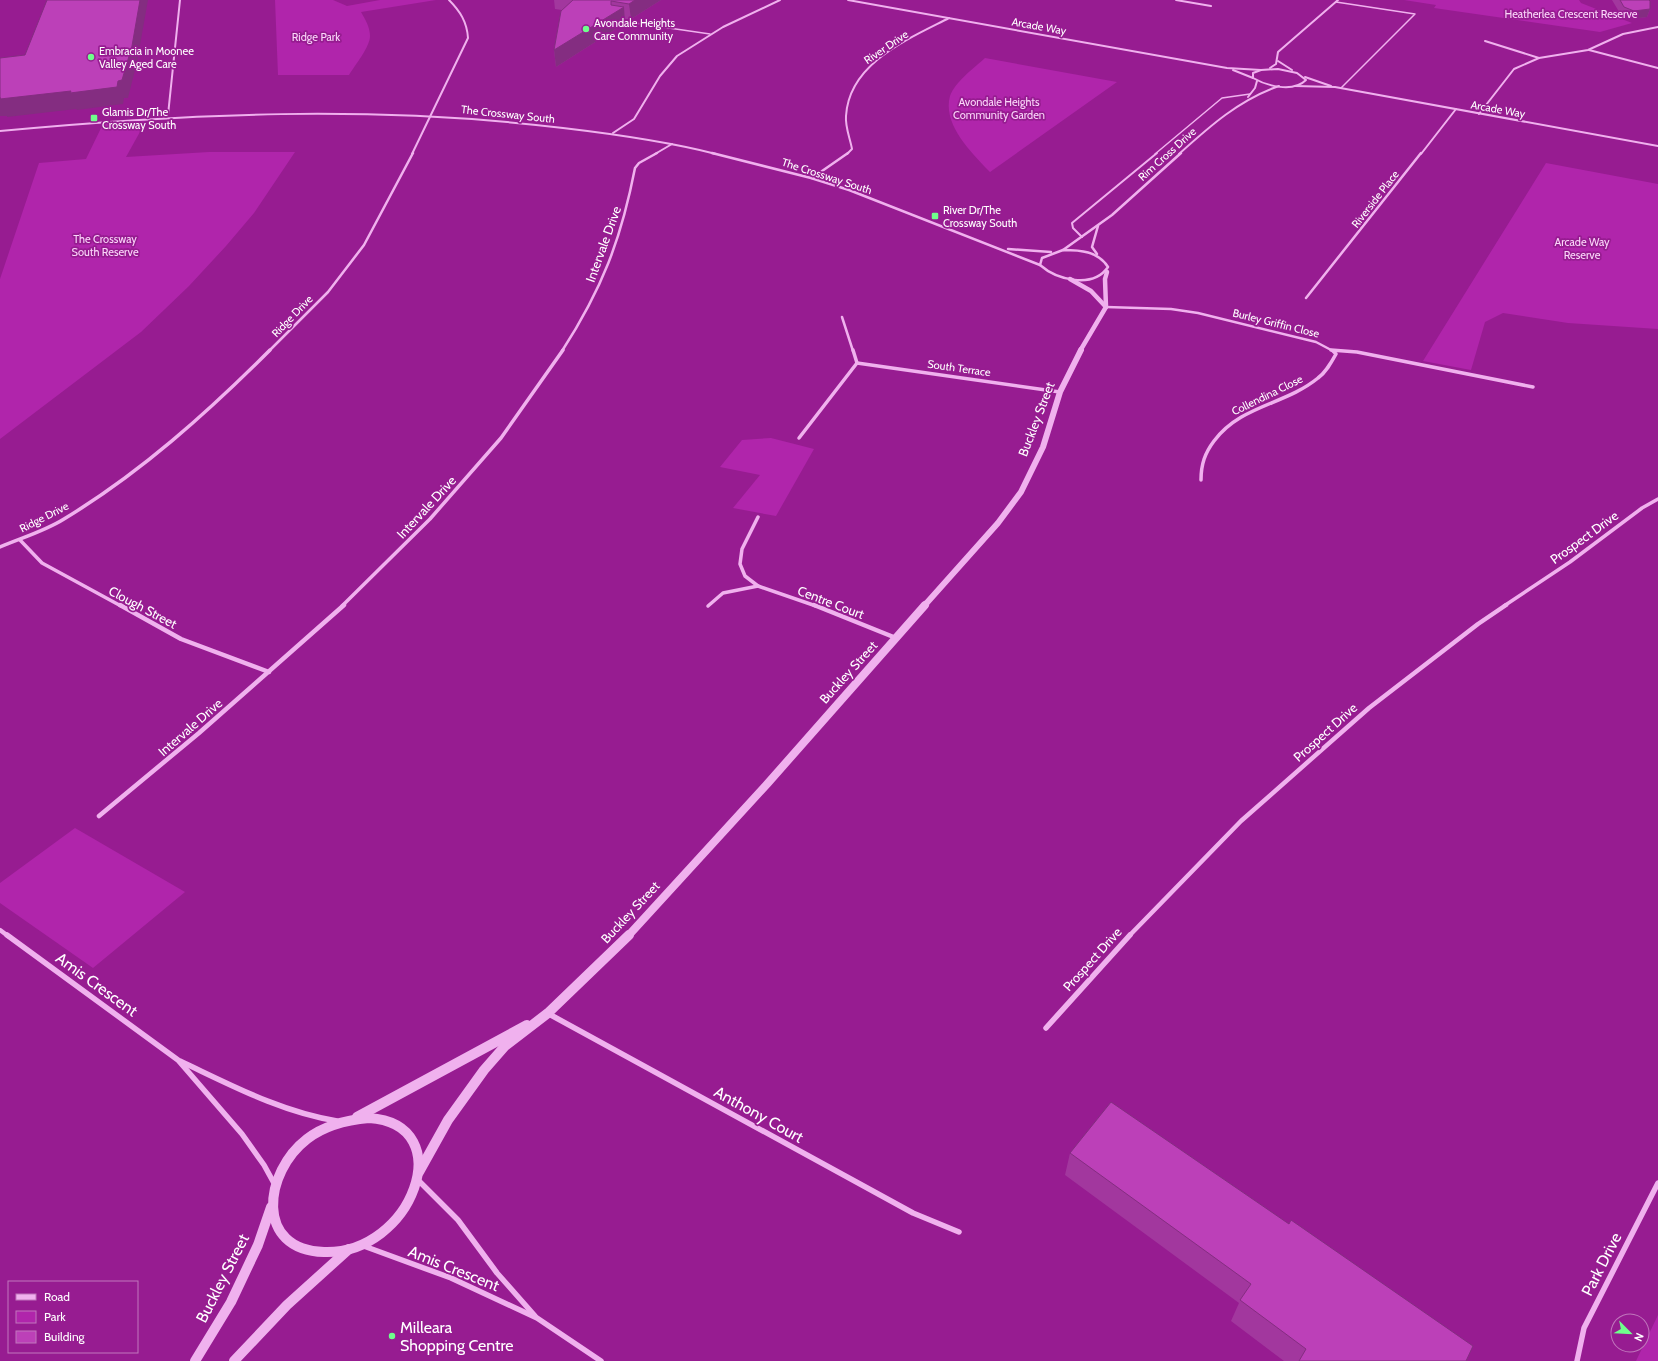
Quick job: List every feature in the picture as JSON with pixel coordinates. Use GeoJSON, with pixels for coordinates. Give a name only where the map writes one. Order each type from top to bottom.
{"type":"FeatureCollection","features":[{"type":"Feature","properties":{"kind":"street"},"geometry":{"type":"LineString","coordinates":[[168,115],[180,0]]}},
{"type":"Feature","properties":{"kind":"street","name":"Ridge Drive"},"geometry":{"type":"LineString","coordinates":[[0,547],[20,540],[63,520],[142,465],[224,396],[328,292],[364,245],[432,114],[468,38],[464,18],[460,11],[449,0]]}},
{"type":"Feature","properties":{"kind":"street"},"geometry":{"type":"LineString","coordinates":[[613,133],[634,119],[660,76],[677,56],[710,34],[780,0]]}},
{"type":"Feature","properties":{"kind":"street","name":"Arcade Way"},"geometry":{"type":"LineString","coordinates":[[848,0],[1227,68],[1268,69],[1295,72],[1304,77],[1335,88]]}},
{"type":"Feature","properties":{"kind":"street"},"geometry":{"type":"LineString","coordinates":[[1176,0],[1211,6]]}},
{"type":"Feature","properties":{"kind":"street"},"geometry":{"type":"LineString","coordinates":[[1268,69],[1274,66],[1278,61],[1278,52],[1337,1]]}},
{"type":"Feature","properties":{"kind":"street","name":"River Drive"},"geometry":{"type":"LineString","coordinates":[[812,178],[852,149],[846,115],[850,94],[858,78],[869,66],[882,57],[949,18]]}},
{"type":"Feature","properties":{"kind":"street"},"geometry":{"type":"LineString","coordinates":[[1479,114],[1514,69],[1539,58],[1588,50],[1623,34],[1658,27]]}},
{"type":"Feature","properties":{"kind":"street"},"geometry":{"type":"LineString","coordinates":[[1485,41],[1539,58]]}},
{"type":"Feature","properties":{"kind":"street"},"geometry":{"type":"LineString","coordinates":[[1588,50],[1633,63],[1658,68]]}},
{"type":"Feature","properties":{"kind":"street"},"geometry":{"type":"LineString","coordinates":[[1278,61],[1295,72]]}},
{"type":"Feature","properties":{"kind":"street","name":"Arcade Way"},"geometry":{"type":"LineString","coordinates":[[1227,68],[1257,81]]}},
{"type":"Feature","properties":{"kind":"street"},"geometry":{"type":"LineString","coordinates":[[1253,78],[1253,74],[1261,70]]}},
{"type":"Feature","properties":{"kind":"street"},"geometry":{"type":"LineString","coordinates":[[1296,86],[1305,82],[1304,77]]}},
{"type":"Feature","properties":{"kind":"street"},"geometry":{"type":"LineString","coordinates":[[1257,81],[1279,86]]}},
{"type":"Feature","properties":{"kind":"street","name":"Rim Cross Drive"},"geometry":{"type":"LineString","coordinates":[[1248,97],[1255,88],[1257,81]]}},
{"type":"Feature","properties":{"kind":"street","name":"Arcade Way"},"geometry":{"type":"LineString","coordinates":[[1279,86],[1341,88],[1658,146]]}},
{"type":"Feature","properties":{"kind":"street","name":"Rim Cross Drive"},"geometry":{"type":"LineString","coordinates":[[1063,250],[1098,226],[1216,121],[1248,97],[1279,86]]}},
{"type":"Feature","properties":{"kind":"street","name":"Riverside Place"},"geometry":{"type":"LineString","coordinates":[[1306,298],[1456,110]]}},
{"type":"Feature","properties":{"kind":"street","name":"The Crossway South"},"geometry":{"type":"LineString","coordinates":[[0,131],[168,115],[314,111],[432,114],[613,133],[736,158],[812,178],[880,201],[997,249],[1019,255],[1040,265],[1050,274],[1070,279],[1092,278],[1107,272]]}},
{"type":"Feature","properties":{"kind":"street","name":"Intervale Drive"},"geometry":{"type":"LineString","coordinates":[[100,816],[200,733],[352,598],[430,519],[501,438],[549,372],[584,317],[605,274],[620,234],[635,168],[639,163],[672,144]]}},
{"type":"Feature","properties":{"kind":"street"},"geometry":{"type":"LineString","coordinates":[[1098,226],[1094,235],[1092,247],[1094,251],[1106,262],[1108,267],[1105,279],[1106,307]]}},
{"type":"Feature","properties":{"kind":"street","name":"The Crossway South"},"geometry":{"type":"LineString","coordinates":[[997,249],[1052,252],[1063,250]]}},
{"type":"Feature","properties":{"kind":"street"},"geometry":{"type":"LineString","coordinates":[[1063,250],[1083,251],[1100,257]]}},
{"type":"Feature","properties":{"kind":"street"},"geometry":{"type":"LineString","coordinates":[[1040,265],[1042,258],[1052,252]]}},
{"type":"Feature","properties":{"kind":"street"},"geometry":{"type":"LineString","coordinates":[[1070,279],[1091,291],[1106,307]]}},
{"type":"Feature","properties":{"kind":"street","name":"Burley Griffin Close"},"geometry":{"type":"LineString","coordinates":[[1106,307],[1171,309],[1198,313],[1316,342],[1333,351],[1365,353],[1533,387]]}},
{"type":"Feature","properties":{"kind":"street","name":"Buckley Street"},"geometry":{"type":"LineString","coordinates":[[418,1176],[448,1120],[484,1070],[505,1046],[548,1013],[587,978],[629,935],[972,555],[1021,492],[1042,447],[1060,392],[1079,353],[1106,307]]}},
{"type":"Feature","properties":{"kind":"street"},"geometry":{"type":"LineString","coordinates":[[799,438],[857,363],[842,317]]}},
{"type":"Feature","properties":{"kind":"street","name":"Collendina Close"},"geometry":{"type":"LineString","coordinates":[[1201,480],[1200,469],[1206,450],[1220,432],[1231,422],[1273,400],[1312,383],[1332,365],[1336,354],[1333,351]]}},
{"type":"Feature","properties":{"kind":"street","name":"South Terrace"},"geometry":{"type":"LineString","coordinates":[[857,363],[1060,392]]}},
{"type":"Feature","properties":{"kind":"street","name":"Prospect Drive"},"geometry":{"type":"LineString","coordinates":[[1046,1028],[1113,952],[1241,821],[1369,708],[1478,624],[1570,562],[1642,508],[1658,499]]}},
{"type":"Feature","properties":{"kind":"street","name":"Centre Court"},"geometry":{"type":"LineString","coordinates":[[758,517],[742,550],[740,564],[745,576],[758,586],[824,609],[896,639]]}},
{"type":"Feature","properties":{"kind":"street","name":"Clough Street"},"geometry":{"type":"LineString","coordinates":[[20,540],[42,563],[161,629],[181,639],[268,672]]}},
{"type":"Feature","properties":{"kind":"street"},"geometry":{"type":"LineString","coordinates":[[708,606],[724,593],[758,586]]}},
{"type":"Feature","properties":{"kind":"street","name":"Amis Crescent"},"geometry":{"type":"LineString","coordinates":[[0,930],[178,1060],[250,1095],[328,1120],[340,1121]]}},
{"type":"Feature","properties":{"kind":"street","name":"Buckley Street"},"geometry":{"type":"LineString","coordinates":[[356,1118],[548,1013]]}},
{"type":"Feature","properties":{"kind":"street","name":"Anthony Court"},"geometry":{"type":"LineString","coordinates":[[548,1013],[913,1213],[959,1232]]}},
{"type":"Feature","properties":{"kind":"street","name":"Amis Crescent"},"geometry":{"type":"LineString","coordinates":[[178,1060],[242,1134],[264,1165],[274,1185]]}},
{"type":"Feature","properties":{"kind":"street"},"geometry":{"type":"LineString","coordinates":[[356,1118],[377,1118],[395,1124],[409,1136],[417,1152],[418,1176],[410,1199],[398,1218],[381,1233],[350,1249],[326,1252],[305,1249],[288,1240],[277,1225],[271,1207],[274,1185],[284,1164],[298,1145],[318,1131],[340,1121],[356,1118]]}},
{"type":"Feature","properties":{"kind":"street","name":"Amis Crescent"},"geometry":{"type":"LineString","coordinates":[[418,1176],[458,1220],[497,1273],[536,1318]]}},
{"type":"Feature","properties":{"kind":"street","name":"Park Drive"},"geometry":{"type":"LineString","coordinates":[[1577,1361],[1584,1328],[1658,1183]]}},
{"type":"Feature","properties":{"kind":"street","name":"Buckley Street"},"geometry":{"type":"LineString","coordinates":[[195,1361],[231,1302],[258,1246],[271,1207]]}},
{"type":"Feature","properties":{"kind":"street","name":"Amis Crescent"},"geometry":{"type":"LineString","coordinates":[[360,1245],[451,1278],[536,1318],[601,1361]]}},
{"type":"Feature","properties":{"kind":"street"},"geometry":{"type":"LineString","coordinates":[[234,1361],[289,1303],[350,1249]]}},
{"type":"Feature","properties":{"kind":"lane"},"geometry":{"type":"LineString","coordinates":[[1337,1],[1415,14],[1341,88]]}},
{"type":"Feature","properties":{"kind":"lane"},"geometry":{"type":"LineString","coordinates":[[621,21],[710,34]]}},
{"type":"Feature","properties":{"kind":"lane"},"geometry":{"type":"LineString","coordinates":[[1082,237],[1073,228],[1072,223],[1222,98],[1250,94]]}},
{"type":"Feature","properties":{"kind":"green space","name":"Ridge Park"},"geometry":{"type":"Polygon","coordinates":[[[275,0],[333,0],[347,6],[380,0],[436,0],[361,12],[367,23],[370,36],[365,51],[349,75],[278,75],[275,0]]]}},
{"type":"Feature","properties":{"kind":"green space","name":"Heatherlea Crescent Reserve"},"geometry":{"type":"Polygon","coordinates":[[[1404,0],[1579,0],[1581,3],[1632,23],[1600,32],[1434,8],[1436,5],[1404,0]]]}},
{"type":"Feature","properties":{"kind":"green space","name":"Avondale Heights Community Garden"},"geometry":{"type":"Polygon","coordinates":[[[985,58],[1117,82],[990,172],[975,157],[961,138],[950,118],[949,107],[952,91],[965,76],[985,58]]]}},
{"type":"Feature","properties":{"kind":"green space","name":"The Crossway South Reserve"},"geometry":{"type":"Polygon","coordinates":[[[146,121],[126,157],[209,152],[295,152],[254,213],[189,286],[141,332],[0,439],[0,279],[39,163],[86,159],[103,124],[146,121]]]}},
{"type":"Feature","properties":{"kind":"green space","name":"Arcade Way Reserve"},"geometry":{"type":"Polygon","coordinates":[[[1546,163],[1658,184],[1658,329],[1568,323],[1503,313],[1485,322],[1471,370],[1423,361],[1546,163]]]}},
{"type":"Feature","properties":{"kind":"green space"},"geometry":{"type":"Polygon","coordinates":[[[771,438],[814,449],[776,516],[733,508],[760,475],[720,467],[742,440],[771,438]]]}},
{"type":"Feature","properties":{"kind":"green space"},"geometry":{"type":"Polygon","coordinates":[[[75,828],[185,892],[93,968],[0,903],[0,883],[75,828]]]}},
{"type":"Feature","properties":{"kind":"green space"},"geometry":{"type":"Polygon","coordinates":[[[1658,1315],[1658,1361],[1636,1361],[1640,1353],[1650,1353],[1650,1332],[1658,1315]]]}},
{"type":"Feature","properties":{"kind":"building","name":"Embracia in Moonee Valley Aged Care"},"geometry":{"type":"Polygon","coordinates":[[[47,0],[140,0],[132,46],[122,80],[118,81],[117,87],[0,99],[0,58],[25,55],[47,0]]]}},
{"type":"Feature","properties":{"kind":"building"},"geometry":{"type":"Polygon","coordinates":[[[573,0],[635,0],[629,4],[611,1],[611,5],[624,7],[554,50],[561,11],[573,0]]]}},
{"type":"Feature","properties":{"kind":"building"},"geometry":{"type":"Polygon","coordinates":[[[1620,0],[1649,0],[1650,9],[1634,11],[1624,7],[1620,0]]]}},
{"type":"Feature","properties":{"kind":"building"},"geometry":{"type":"Polygon","coordinates":[[[1111,1102],[1289,1224],[1291,1220],[1473,1346],[1466,1361],[1299,1361],[1306,1349],[1240,1300],[1251,1284],[1070,1153],[1111,1102]]]}},
{"type":"Feature","properties":{"kind":"place","name":"Avondale Heights Care Community"},"geometry":{"type":"Point","coordinates":[586,29]}},
{"type":"Feature","properties":{"kind":"place","name":"Embracia in Moonee Valley Aged Care"},"geometry":{"type":"Point","coordinates":[91,57]}},
{"type":"Feature","properties":{"kind":"place","name":"Glamis Dr/The Crossway South"},"geometry":{"type":"Point","coordinates":[94,118]}},
{"type":"Feature","properties":{"kind":"place","name":"River Dr/The Crossway South"},"geometry":{"type":"Point","coordinates":[935,216]}},
{"type":"Feature","properties":{"kind":"place","name":"Milleara Shopping Centre"},"geometry":{"type":"Point","coordinates":[392,1336]}}]}
